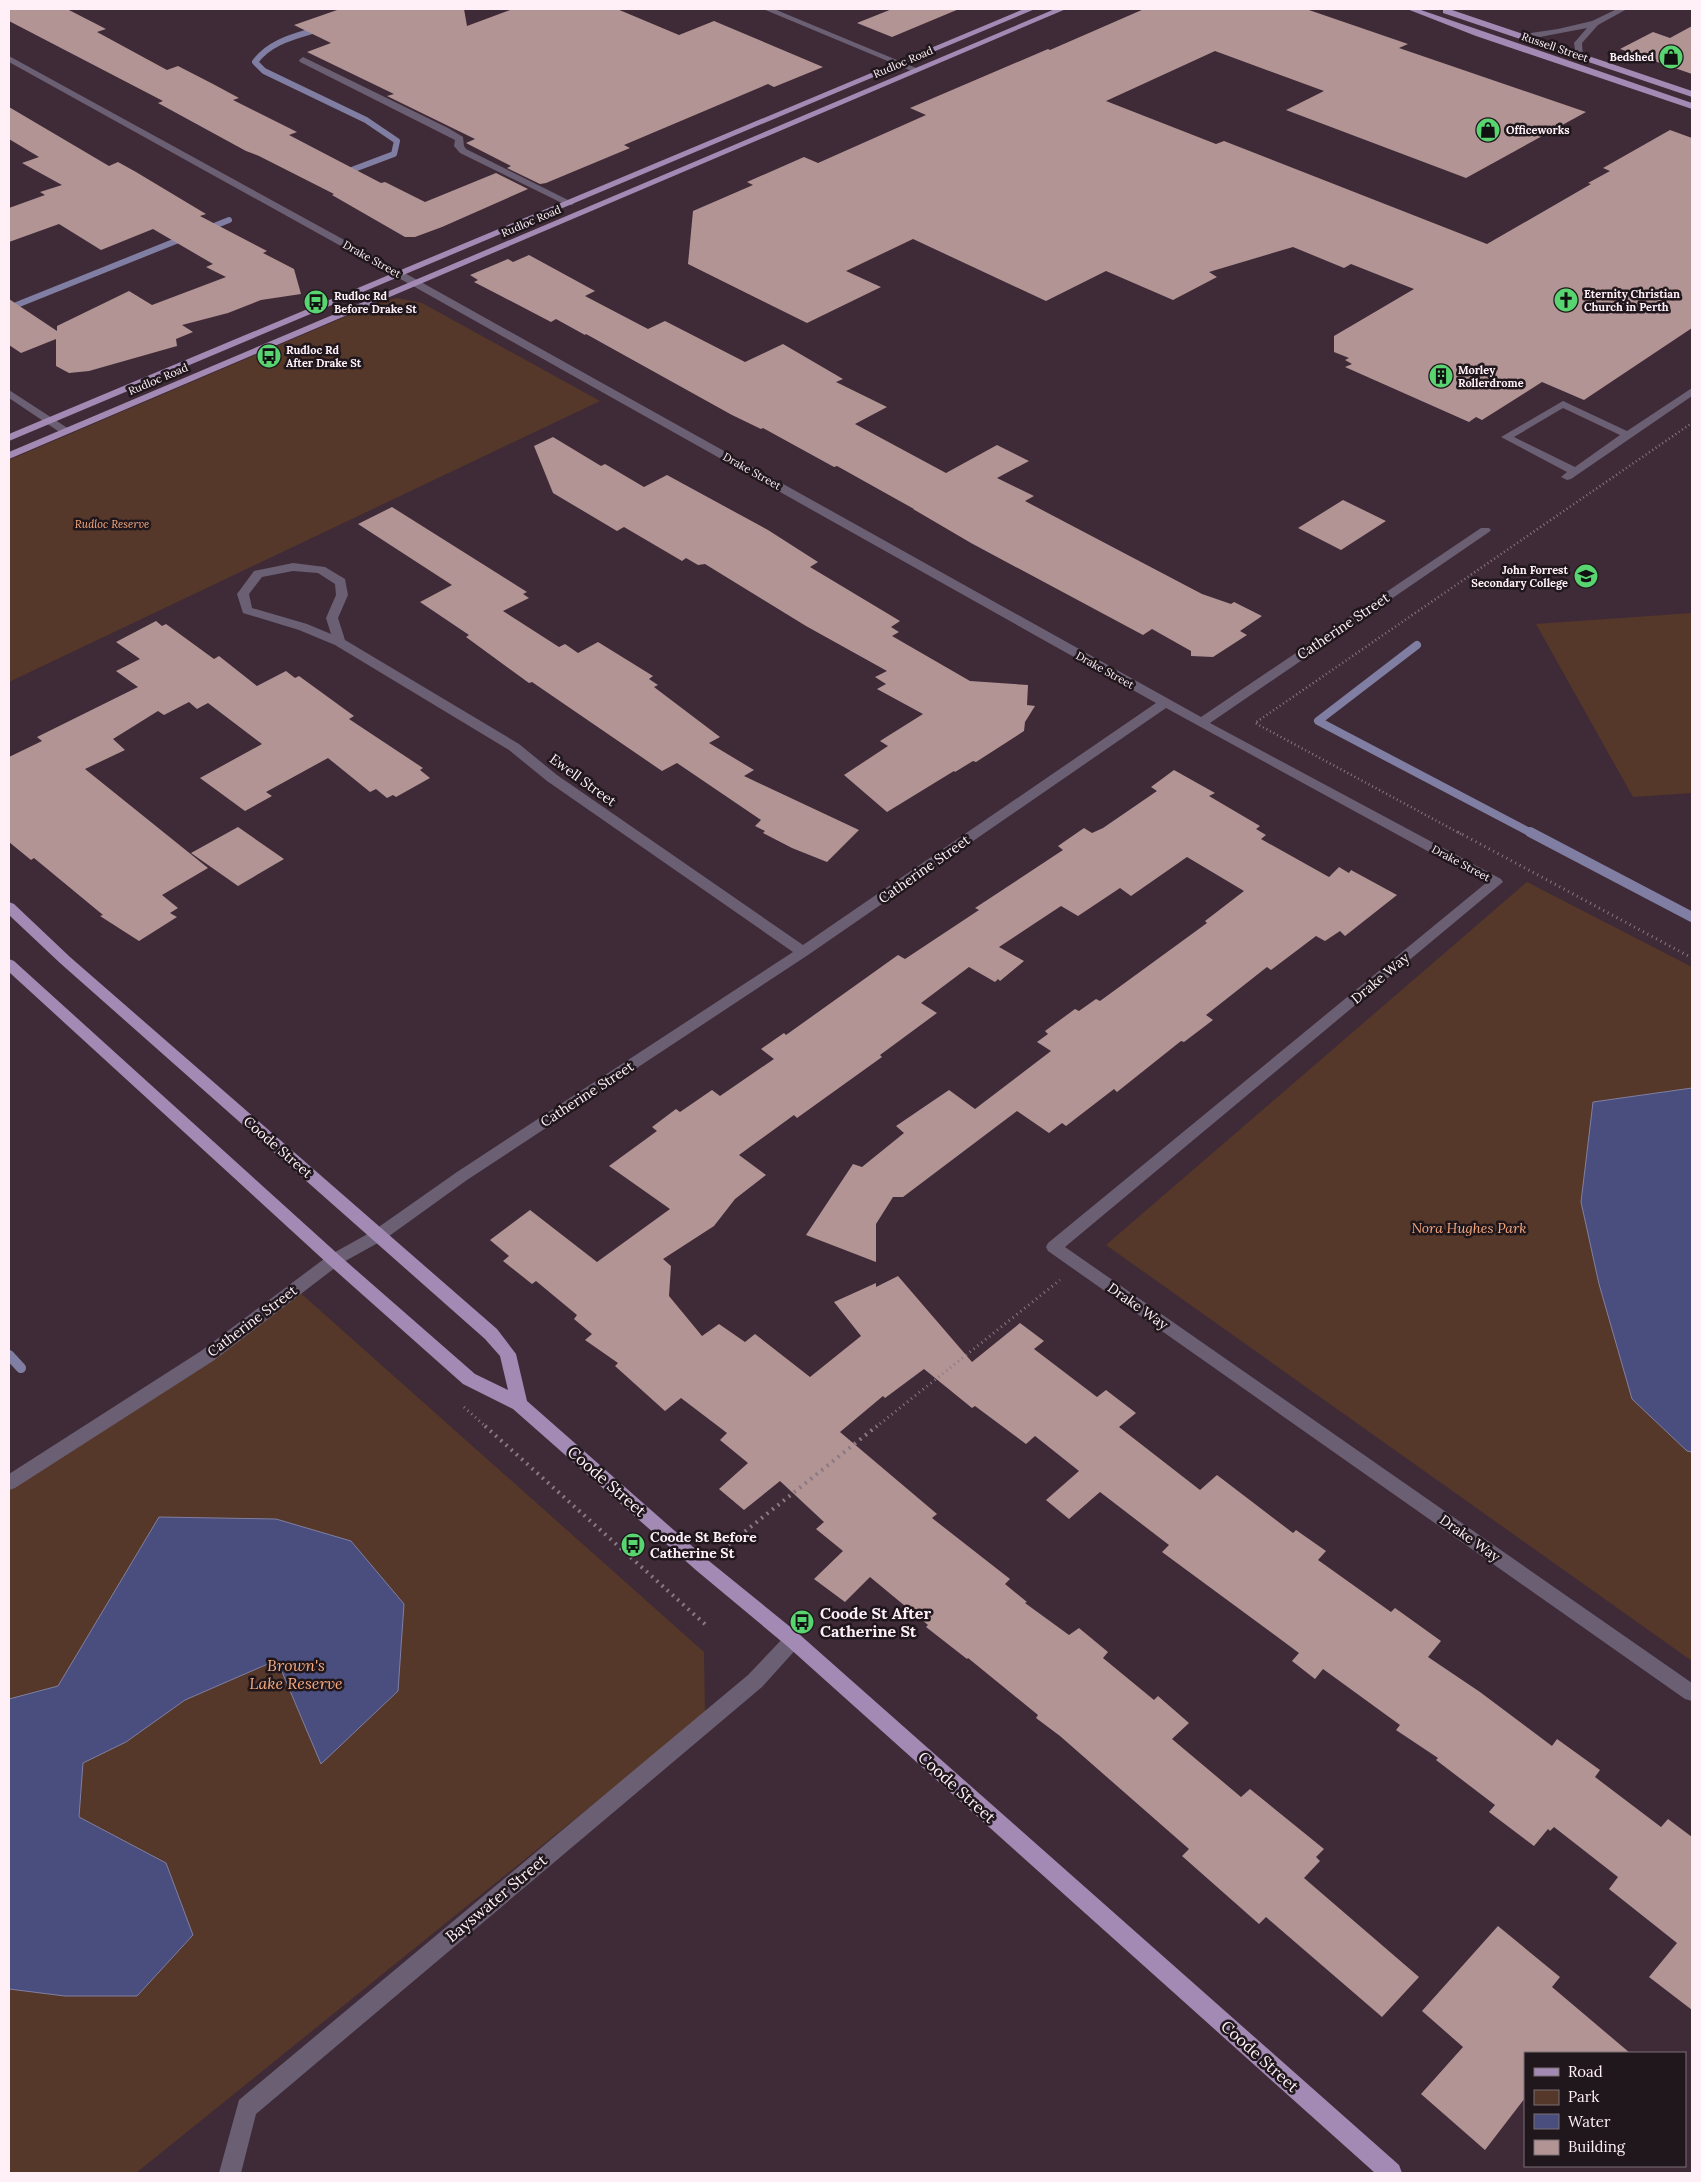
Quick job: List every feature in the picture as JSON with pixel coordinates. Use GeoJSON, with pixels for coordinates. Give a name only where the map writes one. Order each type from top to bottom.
{"type":"FeatureCollection","features":[{"type":"Feature","properties":{"kind":"main road","name":"Rudloc Road"},"geometry":{"type":"LineString","coordinates":[[9,438],[1031,9]]}},
{"type":"Feature","properties":{"kind":"main road","name":"Rudloc Road"},"geometry":{"type":"LineString","coordinates":[[9,456],[1062,9]]}},
{"type":"Feature","properties":{"kind":"main road","name":"Russell Street"},"geometry":{"type":"LineString","coordinates":[[1411,9],[1692,106]]}},
{"type":"Feature","properties":{"kind":"main road","name":"Russell Street"},"geometry":{"type":"LineString","coordinates":[[1440,9],[1692,94]]}},
{"type":"Feature","properties":{"kind":"main road"},"geometry":{"type":"LineString","coordinates":[[1543,54],[1556,48]]}},
{"type":"Feature","properties":{"kind":"main road","name":"Coode Street"},"geometry":{"type":"LineString","coordinates":[[9,907],[95,986],[491,1334],[508,1354],[519,1404]]}},
{"type":"Feature","properties":{"kind":"main road","name":"Coode Street"},"geometry":{"type":"LineString","coordinates":[[9,964],[334,1260],[469,1379],[519,1404],[703,1566],[793,1640],[1391,2173]]}},
{"type":"Feature","properties":{"kind":"street"},"geometry":{"type":"LineString","coordinates":[[767,9],[917,70]]}},
{"type":"Feature","properties":{"kind":"street"},"geometry":{"type":"LineString","coordinates":[[1524,37],[1558,32],[1595,23],[1623,9]]}},
{"type":"Feature","properties":{"kind":"street"},"geometry":{"type":"LineString","coordinates":[[1580,56],[1578,43],[1595,23]]}},
{"type":"Feature","properties":{"kind":"street","name":"Drake Street"},"geometry":{"type":"LineString","coordinates":[[9,59],[417,284],[1201,723],[1496,882]]}},
{"type":"Feature","properties":{"kind":"street"},"geometry":{"type":"LineString","coordinates":[[303,60],[444,130],[460,139],[459,146],[463,150],[569,203]]}},
{"type":"Feature","properties":{"kind":"street"},"geometry":{"type":"LineString","coordinates":[[1628,435],[1563,404],[1506,437],[1571,475],[1692,391]]}},
{"type":"Feature","properties":{"kind":"street"},"geometry":{"type":"LineString","coordinates":[[9,393],[65,431]]}},
{"type":"Feature","properties":{"kind":"street","name":"Catherine Street"},"geometry":{"type":"LineString","coordinates":[[1201,723],[1485,530]]}},
{"type":"Feature","properties":{"kind":"street","name":"Ewell Street"},"geometry":{"type":"LineString","coordinates":[[339,642],[332,618],[342,595],[341,582],[321,570],[293,567],[258,574],[243,594],[247,610],[303,627],[339,642],[514,747],[552,778],[803,952]]}},
{"type":"Feature","properties":{"kind":"street","name":"Catherine Street"},"geometry":{"type":"LineString","coordinates":[[9,1483],[207,1356],[334,1260],[379,1235],[470,1171],[803,952],[1165,703]]}},
{"type":"Feature","properties":{"kind":"street","name":"Drake Way"},"geometry":{"type":"LineString","coordinates":[[1496,882],[1054,1247],[1692,1693]]}},
{"type":"Feature","properties":{"kind":"street","name":"Bayswater Street"},"geometry":{"type":"LineString","coordinates":[[230,2173],[247,2108],[754,1681],[793,1640]]}},
{"type":"Feature","properties":{"kind":"path"},"geometry":{"type":"LineString","coordinates":[[1692,423],[1255,723],[1692,958]]}},
{"type":"Feature","properties":{"kind":"path"},"geometry":{"type":"LineString","coordinates":[[703,1566],[1079,1264]]}},
{"type":"Feature","properties":{"kind":"path"},"geometry":{"type":"LineString","coordinates":[[458,1402],[707,1626]]}},
{"type":"Feature","properties":{"kind":"green space","name":"Rudloc Reserve"},"geometry":{"type":"Polygon","coordinates":[[[397,298],[422,303],[600,401],[9,682],[9,460],[380,302],[397,298]]]}},
{"type":"Feature","properties":{"kind":"green space"},"geometry":{"type":"Polygon","coordinates":[[[1692,613],[1692,793],[1633,797],[1536,624],[1692,613]]]}},
{"type":"Feature","properties":{"kind":"green space","name":"Nora Hughes Park"},"geometry":{"type":"Polygon","coordinates":[[[1527,882],[1692,967],[1692,1661],[1106,1245],[1527,882]]]}},
{"type":"Feature","properties":{"kind":"green space","name":"Brown's Lake Reserve"},"geometry":{"type":"Polygon","coordinates":[[[296,1289],[704,1652],[705,1714],[136,2173],[9,2173],[9,1483],[115,1415],[296,1289]]]}},
{"type":"Feature","properties":{"kind":"water"},"geometry":{"type":"Polygon","coordinates":[[[1692,1088],[1692,1452],[1687,1451],[1632,1399],[1599,1284],[1581,1202],[1593,1102],[1692,1088]]]}},
{"type":"Feature","properties":{"kind":"water"},"geometry":{"type":"Polygon","coordinates":[[[159,1517],[276,1519],[351,1541],[404,1604],[398,1691],[321,1764],[277,1660],[185,1700],[126,1742],[83,1763],[79,1817],[166,1863],[193,1935],[137,1996],[65,1996],[9,1989],[9,1699],[58,1686],[159,1517]]]}},
{"type":"Feature","properties":{"kind":"building"},"geometry":{"type":"Polygon","coordinates":[[[9,9],[67,9],[106,29],[97,32],[167,70],[178,66],[239,98],[233,100],[297,132],[289,135],[381,183],[385,182],[425,202],[496,173],[528,189],[442,227],[415,237],[405,237],[332,195],[334,194],[246,151],[158,103],[163,101],[9,21],[9,9]]]}},
{"type":"Feature","properties":{"kind":"building"},"geometry":{"type":"Polygon","coordinates":[[[340,9],[464,9],[467,26],[513,9],[617,9],[679,35],[714,21],[823,67],[774,87],[768,84],[624,145],[630,148],[540,184],[507,168],[511,166],[466,143],[475,139],[387,96],[394,94],[307,52],[331,43],[294,25],[340,9]]]}},
{"type":"Feature","properties":{"kind":"building"},"geometry":{"type":"Polygon","coordinates":[[[892,9],[959,9],[892,37],[857,23],[892,9]]]}},
{"type":"Feature","properties":{"kind":"building"},"geometry":{"type":"Polygon","coordinates":[[[1144,9],[1306,9],[1408,44],[1399,48],[1586,112],[1466,178],[1286,110],[1324,91],[1215,51],[1106,101],[1216,144],[1224,141],[1487,244],[1591,184],[1588,183],[1610,171],[1603,168],[1670,130],[1692,138],[1692,328],[1584,400],[1542,382],[1482,420],[1476,417],[1469,422],[1345,367],[1352,364],[1345,360],[1349,358],[1334,352],[1334,336],[1414,289],[1351,264],[1344,268],[1293,247],[1209,272],[1217,277],[1173,300],[1106,271],[1046,301],[913,239],[846,271],[881,287],[807,323],[688,264],[693,211],[753,185],[747,182],[804,157],[818,163],[926,115],[910,108],[1144,9]]]}},
{"type":"Feature","properties":{"kind":"building"},"geometry":{"type":"Polygon","coordinates":[[[1692,26],[1692,74],[1620,49],[1653,32],[1670,38],[1692,26]]]}},
{"type":"Feature","properties":{"kind":"building"},"geometry":{"type":"Polygon","coordinates":[[[9,107],[109,166],[118,162],[136,172],[206,214],[200,216],[267,251],[263,253],[294,269],[301,294],[261,300],[228,313],[182,325],[193,332],[176,339],[177,346],[89,371],[69,373],[56,366],[56,339],[21,353],[9,345],[9,299],[57,331],[57,326],[129,291],[152,305],[226,277],[206,267],[213,264],[153,229],[101,250],[59,224],[9,242],[9,208],[45,195],[40,192],[62,185],[22,163],[39,157],[9,139],[9,107]]]}},
{"type":"Feature","properties":{"kind":"building"},"geometry":{"type":"Polygon","coordinates":[[[529,255],[595,291],[585,296],[648,329],[665,321],[745,362],[783,344],[843,379],[836,382],[887,407],[855,424],[946,473],[997,445],[1029,461],[997,478],[1034,496],[1025,501],[1202,594],[1231,604],[1234,602],[1262,616],[1240,631],[1247,635],[1213,657],[1191,656],[1191,651],[1152,629],[1143,635],[971,543],[837,466],[834,467],[763,428],[761,429],[732,415],[586,334],[556,319],[551,322],[474,282],[478,280],[470,275],[508,259],[513,262],[529,255]]]}},
{"type":"Feature","properties":{"kind":"building"},"geometry":{"type":"Polygon","coordinates":[[[553,437],[601,466],[605,464],[644,487],[667,475],[768,530],[818,562],[810,567],[900,621],[891,627],[899,632],[892,636],[970,681],[1028,685],[1027,705],[1035,706],[1025,722],[1024,731],[976,762],[973,761],[954,771],[887,812],[844,775],[888,746],[880,741],[923,714],[877,689],[886,684],[875,677],[887,671],[806,626],[705,564],[698,565],[686,558],[682,561],[624,527],[617,531],[553,493],[534,446],[553,437]]]}},
{"type":"Feature","properties":{"kind":"building"},"geometry":{"type":"Polygon","coordinates":[[[1343,500],[1386,521],[1341,550],[1298,528],[1343,500]]]}},
{"type":"Feature","properties":{"kind":"building"},"geometry":{"type":"Polygon","coordinates":[[[392,507],[527,592],[523,594],[529,598],[503,611],[559,647],[565,644],[578,653],[598,642],[653,676],[649,679],[658,685],[654,687],[720,737],[709,743],[754,770],[744,776],[859,830],[827,862],[792,848],[763,833],[765,831],[755,826],[761,820],[677,763],[662,771],[532,682],[529,683],[466,637],[469,635],[420,602],[452,585],[358,524],[392,507]]]}},
{"type":"Feature","properties":{"kind":"building"},"geometry":{"type":"Polygon","coordinates":[[[156,621],[162,626],[166,624],[214,659],[219,656],[257,686],[286,671],[295,678],[299,676],[354,716],[349,719],[423,768],[420,770],[430,778],[396,797],[393,795],[387,798],[376,789],[370,792],[328,758],[266,792],[272,796],[245,811],[200,778],[262,744],[208,703],[197,709],[189,702],[164,715],[158,711],[113,739],[125,750],[85,769],[208,868],[162,895],[178,908],[170,913],[177,917],[139,941],[100,916],[103,915],[34,858],[31,860],[9,842],[9,757],[42,741],[37,737],[138,687],[116,671],[140,659],[116,642],[156,621]]]}},
{"type":"Feature","properties":{"kind":"building"},"geometry":{"type":"Polygon","coordinates":[[[1174,770],[1215,793],[1209,796],[1260,826],[1256,829],[1266,835],[1261,839],[1329,877],[1339,867],[1349,873],[1351,870],[1397,895],[1345,936],[1340,931],[1325,941],[1316,936],[1271,970],[1267,967],[1206,1015],[1213,1020],[1184,1042],[1181,1041],[1117,1092],[1114,1089],[1066,1126],[1062,1123],[1049,1133],[1017,1111],[903,1197],[893,1197],[876,1224],[876,1262],[806,1235],[853,1164],[862,1167],[904,1133],[896,1126],[949,1090],[975,1109],[1051,1051],[1037,1042],[1048,1034],[1045,1031],[1075,1009],[1079,1011],[1096,999],[1100,1001],[1207,923],[1205,921],[1244,891],[1187,857],[1131,896],[1120,888],[1078,916],[1061,906],[999,947],[1024,961],[1000,981],[998,979],[995,982],[969,967],[921,1003],[937,1013],[880,1055],[882,1057],[797,1118],[794,1115],[739,1155],[766,1175],[735,1199],[714,1226],[663,1259],[671,1266],[669,1296],[702,1336],[719,1324],[745,1342],[755,1334],[810,1377],[861,1336],[834,1302],[876,1283],[876,1287],[898,1276],[972,1362],[1020,1323],[1044,1341],[1034,1349],[1097,1397],[1106,1390],[1136,1413],[1119,1427],[1200,1490],[1217,1475],[1293,1533],[1296,1530],[1326,1551],[1318,1560],[1391,1612],[1395,1608],[1441,1641],[1428,1657],[1480,1692],[1552,1746],[1557,1739],[1600,1770],[1595,1777],[1661,1827],[1668,1819],[1692,1837],[1692,2010],[1649,1977],[1677,1943],[1609,1889],[1618,1877],[1554,1827],[1550,1831],[1548,1829],[1534,1846],[1489,1812],[1495,1805],[1436,1760],[1438,1758],[1396,1730],[1400,1725],[1323,1669],[1315,1679],[1292,1661],[1299,1653],[1162,1552],[1169,1545],[1100,1492],[1069,1519],[1046,1500],[1079,1471],[1035,1436],[1026,1444],[975,1406],[972,1408],[924,1369],[885,1398],[883,1396],[840,1432],[937,1514],[932,1518],[1010,1579],[1005,1584],[1027,1602],[1025,1603],[1069,1635],[1079,1628],[1108,1652],[1103,1658],[1154,1700],[1158,1696],[1189,1723],[1172,1739],[1241,1797],[1250,1789],[1324,1849],[1316,1857],[1320,1861],[1304,1878],[1419,1977],[1382,2017],[1266,1917],[1259,1924],[1182,1856],[1189,1849],[1060,1736],[1036,1718],[1038,1715],[968,1658],[926,1627],[928,1625],[870,1577],[845,1602],[814,1579],[843,1551],[816,1529],[824,1522],[780,1481],[744,1510],[719,1489],[748,1463],[720,1440],[727,1433],[681,1398],[665,1411],[615,1366],[618,1363],[585,1340],[592,1334],[574,1319],[577,1315],[536,1281],[532,1284],[503,1261],[509,1256],[490,1240],[530,1210],[597,1262],[670,1209],[609,1166],[657,1131],[652,1127],[676,1109],[680,1112],[712,1090],[720,1096],[774,1059],[761,1049],[784,1033],[786,1035],[898,955],[905,959],[979,910],[975,908],[1063,850],[1058,846],[1084,828],[1092,833],[1103,828],[1157,791],[1151,787],[1174,770]]]}},
{"type":"Feature","properties":{"kind":"building"},"geometry":{"type":"Polygon","coordinates":[[[238,827],[284,859],[238,886],[191,853],[238,827]]]}},
{"type":"Feature","properties":{"kind":"building"},"geometry":{"type":"Polygon","coordinates":[[[1498,1926],[1560,1977],[1552,1987],[1629,2052],[1524,2052],[1524,2099],[1485,2150],[1421,2094],[1463,2047],[1422,2011],[1498,1926]]]}},
{"type":"Feature","properties":{"kind":"waterway"},"geometry":{"type":"LineString","coordinates":[[322,28],[294,36],[277,44],[261,55],[255,62],[264,71],[366,120],[397,141],[394,154],[341,174]]}},
{"type":"Feature","properties":{"kind":"waterway"},"geometry":{"type":"LineString","coordinates":[[204,230],[229,220]]}},
{"type":"Feature","properties":{"kind":"waterway"},"geometry":{"type":"LineString","coordinates":[[9,308],[186,237]]}},
{"type":"Feature","properties":{"kind":"waterway"},"geometry":{"type":"LineString","coordinates":[[1417,645],[1318,721],[1533,834]]}},
{"type":"Feature","properties":{"kind":"waterway"},"geometry":{"type":"LineString","coordinates":[[1530,832],[1692,917]]}},
{"type":"Feature","properties":{"kind":"waterway"},"geometry":{"type":"LineString","coordinates":[[9,1355],[21,1368]]}},
{"type":"Feature","properties":{"kind":"place","name":"Bedshed"},"geometry":{"type":"Point","coordinates":[1671,57]}},
{"type":"Feature","properties":{"kind":"place","name":"Officeworks"},"geometry":{"type":"Point","coordinates":[1488,130]}},
{"type":"Feature","properties":{"kind":"place","name":"Eternity Christian Church in Perth"},"geometry":{"type":"Point","coordinates":[1566,300]}},
{"type":"Feature","properties":{"kind":"place","name":"Rudloc Rd Before Drake St"},"geometry":{"type":"Point","coordinates":[316,302]}},
{"type":"Feature","properties":{"kind":"place","name":"Rudloc Rd After Drake St"},"geometry":{"type":"Point","coordinates":[269,356]}},
{"type":"Feature","properties":{"kind":"place","name":"Morley Rollerdrome"},"geometry":{"type":"Point","coordinates":[1441,376]}},
{"type":"Feature","properties":{"kind":"place","name":"John Forrest Secondary College"},"geometry":{"type":"Point","coordinates":[1586,576]}},
{"type":"Feature","properties":{"kind":"place","name":"Coode St Before Catherine St"},"geometry":{"type":"Point","coordinates":[633,1545]}},
{"type":"Feature","properties":{"kind":"place","name":"Coode St After Catherine St"},"geometry":{"type":"Point","coordinates":[802,1622]}}]}
